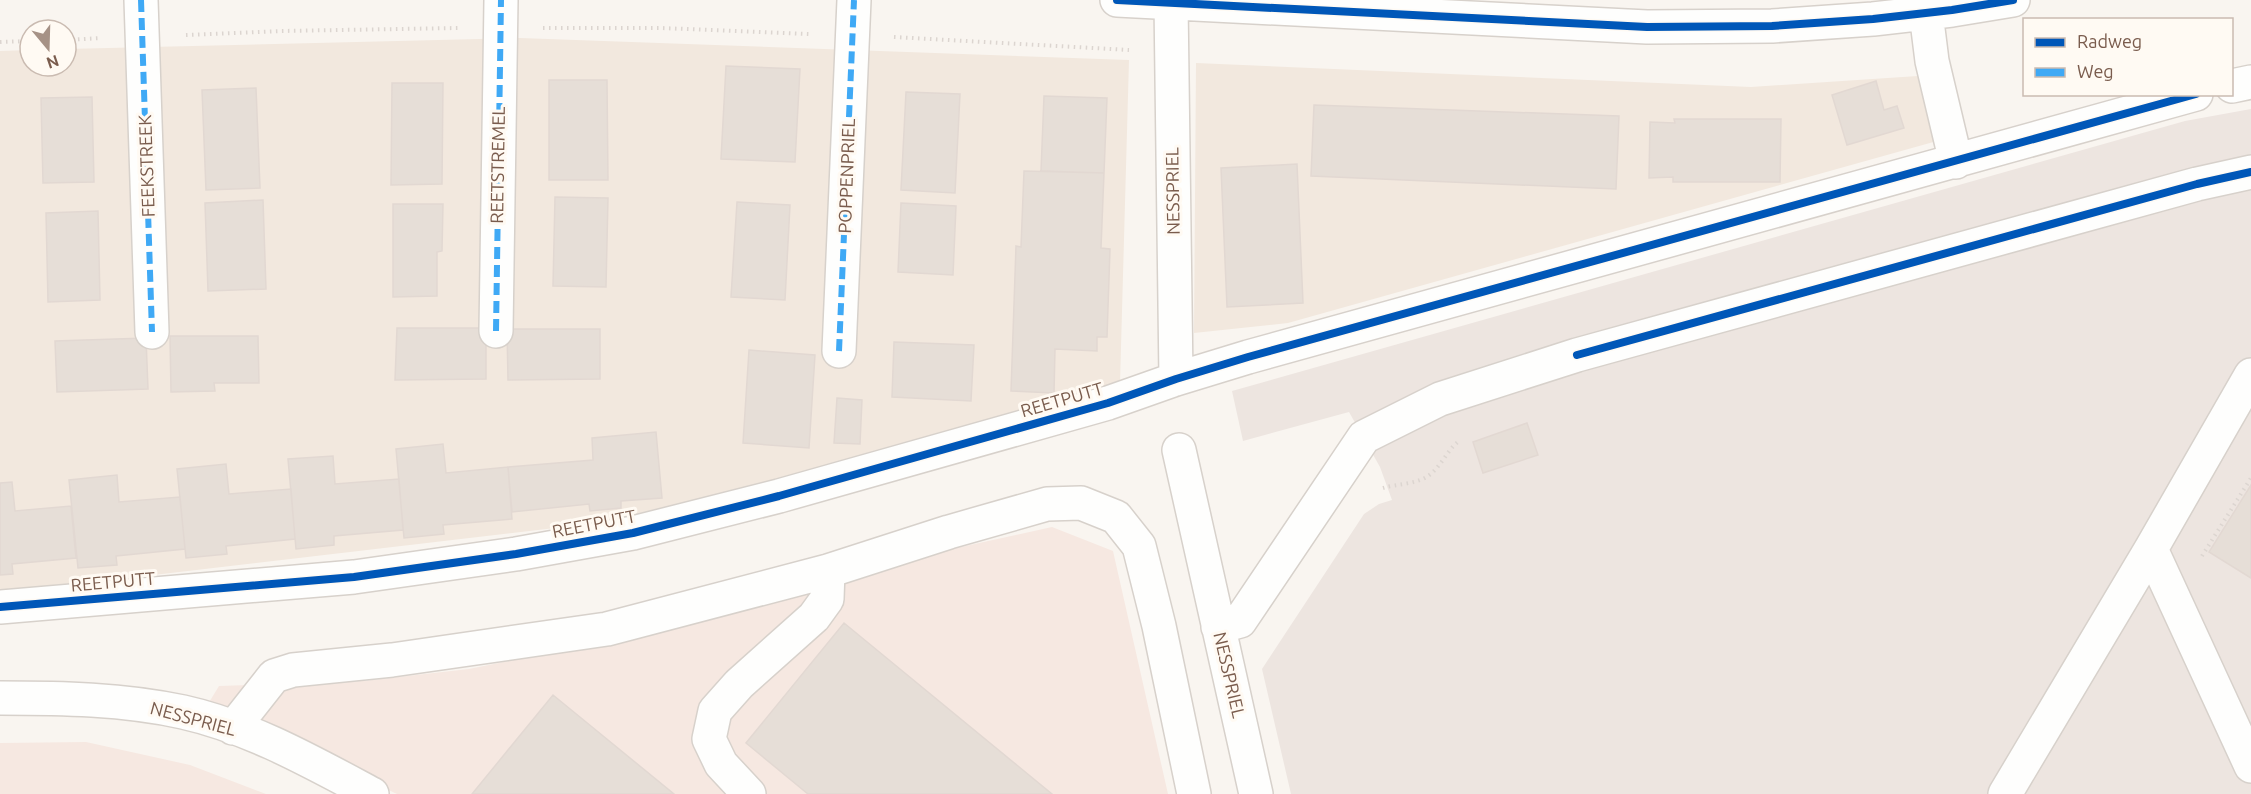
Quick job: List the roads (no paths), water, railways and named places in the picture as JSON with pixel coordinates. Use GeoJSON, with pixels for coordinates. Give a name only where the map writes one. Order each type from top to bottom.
{"type":"FeatureCollection","features":[{"type":"Feature","properties":{"kind":"street","name":"FEEKSTREEK"},"geometry":{"type":"LineString","coordinates":[[141,0],[152,332]]}},
{"type":"Feature","properties":{"kind":"street","name":"POPPENPRIEL"},"geometry":{"type":"LineString","coordinates":[[839,351],[854,0]]}},
{"type":"Feature","properties":{"kind":"street"},"geometry":{"type":"LineString","coordinates":[[1117,0],[1647,27],[1772,26],[1926,13],[2013,0]]}},
{"type":"Feature","properties":{"kind":"street","name":"NESSPRIEL"},"geometry":{"type":"LineString","coordinates":[[1171,2],[1176,379]]}},
{"type":"Feature","properties":{"kind":"street"},"geometry":{"type":"LineString","coordinates":[[1926,13],[1932,60],[1956,162]]}},
{"type":"Feature","properties":{"kind":"street","name":"REETSTREMEL"},"geometry":{"type":"LineString","coordinates":[[496,331],[501,14]]}},
{"type":"Feature","properties":{"kind":"street"},"geometry":{"type":"LineString","coordinates":[[2233,86],[2251,82]]}},
{"type":"Feature","properties":{"kind":"street","name":"REETPUTT"},"geometry":{"type":"LineString","coordinates":[[0,607],[354,577],[516,554],[633,533],[779,496],[1085,410],[1248,357],[2189,96]]}},
{"type":"Feature","properties":{"kind":"street"},"geometry":{"type":"LineString","coordinates":[[1218,627],[1240,621],[1364,437],[1440,399],[1577,356],[2197,184],[2251,172]]}},
{"type":"Feature","properties":{"kind":"street"},"geometry":{"type":"LineString","coordinates":[[2005,794],[2151,549],[2251,375]]}},
{"type":"Feature","properties":{"kind":"street","name":"NESSPRIEL"},"geometry":{"type":"LineString","coordinates":[[1179,450],[1256,794]]}},
{"type":"Feature","properties":{"kind":"street"},"geometry":{"type":"LineString","coordinates":[[233,728],[274,676],[293,670],[392,660],[607,629],[828,571],[949,532],[1047,504],[1081,502],[1116,517],[1139,546],[1159,626],[1194,794]]}},
{"type":"Feature","properties":{"kind":"street"},"geometry":{"type":"LineString","coordinates":[[2151,549],[2251,766]]}},
{"type":"Feature","properties":{"kind":"street"},"geometry":{"type":"LineString","coordinates":[[749,794],[721,764],[709,739],[715,711],[740,684],[814,617],[827,599],[828,571]]}},
{"type":"Feature","properties":{"kind":"street","name":"NESSPRIEL"},"geometry":{"type":"LineString","coordinates":[[0,698],[119,701],[184,712],[233,728],[292,753],[372,794]]}}]}
